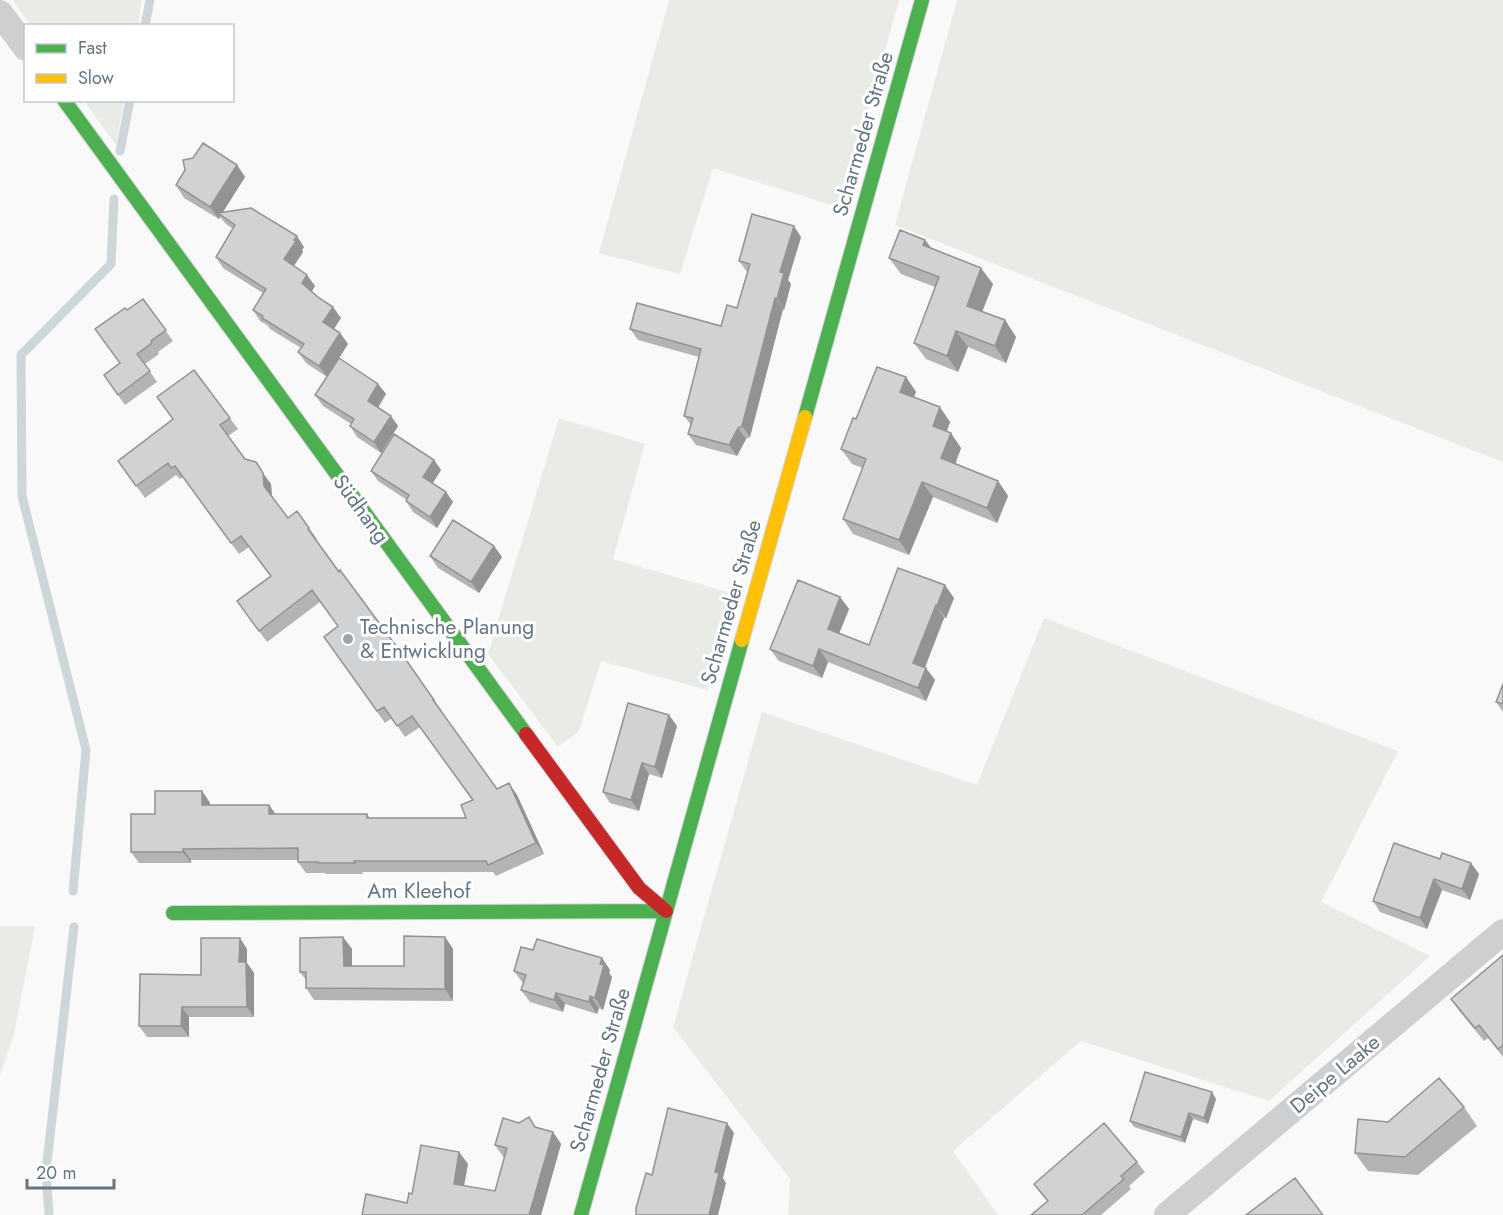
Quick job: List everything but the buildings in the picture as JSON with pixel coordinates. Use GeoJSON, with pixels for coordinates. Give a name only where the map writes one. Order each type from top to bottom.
{"type":"FeatureCollection","features":[{"type":"Feature","properties":{"kind":"street","name":"Scharmeder Straße"},"geometry":{"type":"LineString","coordinates":[[581,1215],[922,0]]}},
{"type":"Feature","properties":{"kind":"street"},"geometry":{"type":"LineString","coordinates":[[0,13],[24,45]]}},
{"type":"Feature","properties":{"kind":"street","name":"Südhang"},"geometry":{"type":"LineString","coordinates":[[65,102],[639,888],[666,911]]}},
{"type":"Feature","properties":{"kind":"street","name":"Am Kleehof"},"geometry":{"type":"LineString","coordinates":[[173,913],[666,911]]}},
{"type":"Feature","properties":{"kind":"street","name":"Deipe Laake"},"geometry":{"type":"LineString","coordinates":[[1167,1215],[1503,932]]}},
{"type":"Feature","properties":{"kind":"shaded area"},"geometry":{"type":"Polygon","coordinates":[[[13,0],[142,0],[138,24],[30,24],[13,0]]]}},
{"type":"Feature","properties":{"kind":"shaded area"},"geometry":{"type":"Polygon","coordinates":[[[669,0],[899,0],[841,208],[713,168],[680,274],[599,253],[669,0]]]}},
{"type":"Feature","properties":{"kind":"shaded area"},"geometry":{"type":"Polygon","coordinates":[[[957,0],[1503,0],[1503,462],[895,225],[957,0]]]}},
{"type":"Feature","properties":{"kind":"shaded area"},"geometry":{"type":"Polygon","coordinates":[[[85,102],[124,102],[116,145],[85,102]]]}},
{"type":"Feature","properties":{"kind":"shaded area"},"geometry":{"type":"Polygon","coordinates":[[[559,418],[645,444],[613,559],[734,594],[708,690],[601,661],[579,731],[558,747],[488,654],[559,418]]]}},
{"type":"Feature","properties":{"kind":"shaded area"},"geometry":{"type":"Polygon","coordinates":[[[1044,618],[1398,751],[1321,902],[1430,956],[1269,1101],[1081,1041],[953,1151],[998,1215],[788,1215],[790,1179],[673,1027],[762,712],[977,785],[1044,618]]]}},
{"type":"Feature","properties":{"kind":"shaded area"},"geometry":{"type":"Polygon","coordinates":[[[0,926],[35,926],[14,1034],[0,1075],[0,926]]]}},
{"type":"Feature","properties":{"kind":"waterway"},"geometry":{"type":"LineString","coordinates":[[145,24],[150,0]]}},
{"type":"Feature","properties":{"kind":"waterway"},"geometry":{"type":"LineString","coordinates":[[120,151],[130,102]]}},
{"type":"Feature","properties":{"kind":"waterway"},"geometry":{"type":"LineString","coordinates":[[73,891],[86,750],[22,496],[21,355],[111,264],[114,199]]}},
{"type":"Feature","properties":{"kind":"waterway"},"geometry":{"type":"LineString","coordinates":[[49,1215],[46,1171],[74,927]]}},
{"type":"Feature","properties":{"kind":"traffic: fast"},"geometry":{"type":"LineString","coordinates":[[805,417],[922,0]]}},
{"type":"Feature","properties":{"kind":"traffic: fast"},"geometry":{"type":"LineString","coordinates":[[65,102],[526,734]]}},
{"type":"Feature","properties":{"kind":"traffic: fast"},"geometry":{"type":"LineString","coordinates":[[581,1215],[742,640]]}},
{"type":"Feature","properties":{"kind":"traffic: fast"},"geometry":{"type":"LineString","coordinates":[[173,913],[666,911]]}},
{"type":"Feature","properties":{"kind":"traffic: slow"},"geometry":{"type":"LineString","coordinates":[[742,640],[805,417]]}},
{"type":"Feature","properties":{"kind":"traffic: jam"},"geometry":{"type":"LineString","coordinates":[[526,734],[639,888],[666,911]]}},
{"type":"Feature","properties":{"kind":"place","name":"Technische Planung & Entwicklung"},"geometry":{"type":"Point","coordinates":[348,639]}}]}
